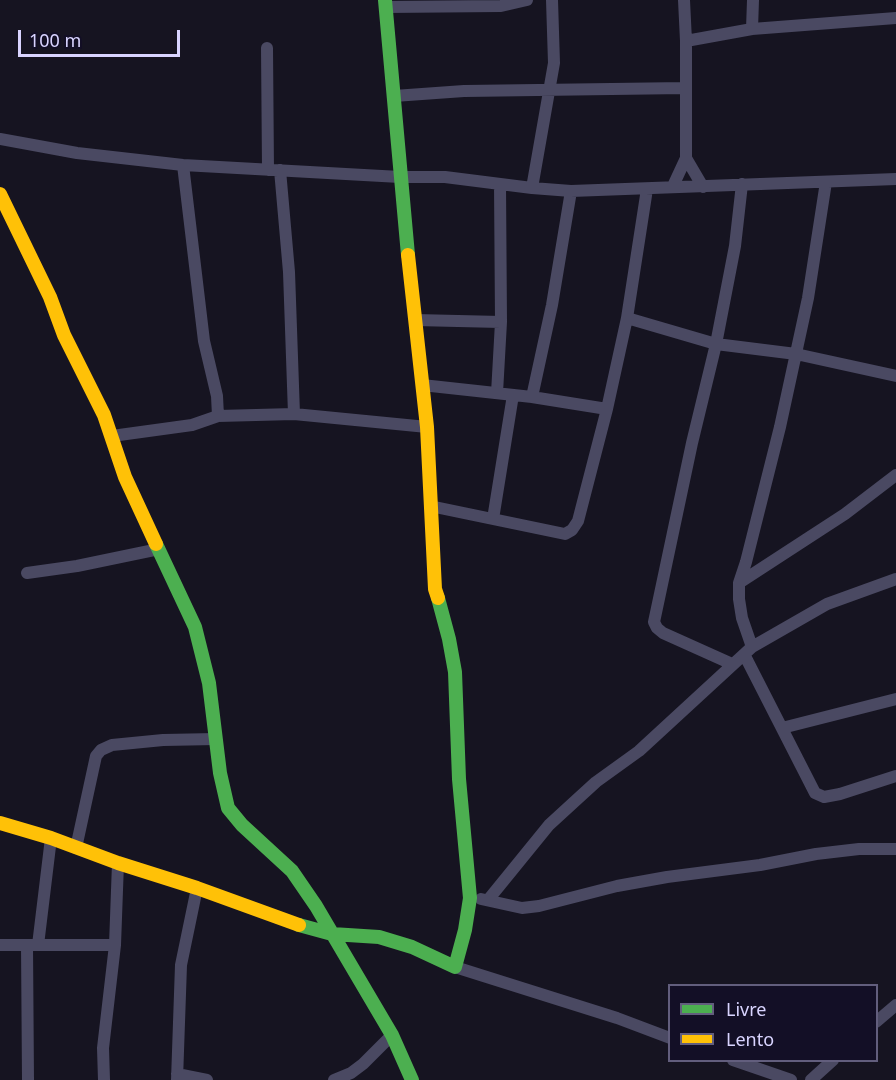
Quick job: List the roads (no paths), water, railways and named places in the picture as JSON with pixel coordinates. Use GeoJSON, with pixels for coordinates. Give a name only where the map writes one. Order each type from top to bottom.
{"type":"FeatureCollection","features":[{"type":"Feature","properties":{"kind":"street"},"geometry":{"type":"LineString","coordinates":[[455,967],[465,930],[470,898],[459,779],[455,672],[449,639],[435,589],[427,428],[400,177],[385,4],[501,6],[527,0]]}},
{"type":"Feature","properties":{"kind":"street"},"geometry":{"type":"LineString","coordinates":[[532,188],[547,91],[554,63],[552,0]]}},
{"type":"Feature","properties":{"kind":"street"},"geometry":{"type":"LineString","coordinates":[[673,186],[686,158],[684,0]]}},
{"type":"Feature","properties":{"kind":"street"},"geometry":{"type":"LineString","coordinates":[[752,29],[753,0]]}},
{"type":"Feature","properties":{"kind":"street"},"geometry":{"type":"LineString","coordinates":[[686,41],[752,29],[896,18]]}},
{"type":"Feature","properties":{"kind":"street"},"geometry":{"type":"LineString","coordinates":[[267,48],[274,170],[289,272],[294,414]]}},
{"type":"Feature","properties":{"kind":"street"},"geometry":{"type":"LineString","coordinates":[[394,96],[464,91],[685,88]]}},
{"type":"Feature","properties":{"kind":"street"},"geometry":{"type":"LineString","coordinates":[[0,138],[77,153],[183,165],[400,177],[444,177],[572,191],[896,179]]}},
{"type":"Feature","properties":{"kind":"street"},"geometry":{"type":"LineString","coordinates":[[686,158],[703,187]]}},
{"type":"Feature","properties":{"kind":"street"},"geometry":{"type":"LineString","coordinates":[[183,165],[204,341],[217,396],[219,416]]}},
{"type":"Feature","properties":{"kind":"street"},"geometry":{"type":"LineString","coordinates":[[826,182],[808,298],[780,427],[739,583],[739,599],[748,651],[782,728],[815,793],[824,797],[896,776]]}},
{"type":"Feature","properties":{"kind":"street"},"geometry":{"type":"LineString","coordinates":[[497,393],[501,322],[500,184]]}},
{"type":"Feature","properties":{"kind":"street"},"geometry":{"type":"LineString","coordinates":[[732,664],[663,633],[654,622],[692,443],[716,344],[735,246],[742,184]]}},
{"type":"Feature","properties":{"kind":"street"},"geometry":{"type":"LineString","coordinates":[[430,506],[565,534],[572,530],[578,521],[607,409],[627,318],[646,189]]}},
{"type":"Feature","properties":{"kind":"street"},"geometry":{"type":"LineString","coordinates":[[532,397],[552,305],[572,191]]}},
{"type":"Feature","properties":{"kind":"street"},"geometry":{"type":"LineString","coordinates":[[0,194],[50,297],[64,335],[104,416],[125,477],[195,627],[204,656],[220,772],[228,808],[242,825],[292,871],[392,1035],[412,1080]]}},
{"type":"Feature","properties":{"kind":"street"},"geometry":{"type":"LineString","coordinates":[[627,318],[716,344],[796,354],[896,376]]}},
{"type":"Feature","properties":{"kind":"street"},"geometry":{"type":"LineString","coordinates":[[415,320],[501,322]]}},
{"type":"Feature","properties":{"kind":"street"},"geometry":{"type":"LineString","coordinates":[[422,385],[532,397],[607,409]]}},
{"type":"Feature","properties":{"kind":"street"},"geometry":{"type":"LineString","coordinates":[[493,519],[513,395]]}},
{"type":"Feature","properties":{"kind":"street"},"geometry":{"type":"LineString","coordinates":[[112,436],[192,425],[219,416],[294,414],[427,428]]}},
{"type":"Feature","properties":{"kind":"street"},"geometry":{"type":"LineString","coordinates":[[739,583],[845,514],[896,475]]}},
{"type":"Feature","properties":{"kind":"street"},"geometry":{"type":"LineString","coordinates":[[27,573],[77,566],[159,549]]}},
{"type":"Feature","properties":{"kind":"street"},"geometry":{"type":"LineString","coordinates":[[488,900],[549,825],[596,782],[639,751],[748,651],[827,604],[896,579]]}},
{"type":"Feature","properties":{"kind":"street"},"geometry":{"type":"LineString","coordinates":[[782,728],[896,699]]}},
{"type":"Feature","properties":{"kind":"street"},"geometry":{"type":"LineString","coordinates":[[76,848],[96,756],[101,750],[112,745],[163,740],[216,739]]}},
{"type":"Feature","properties":{"kind":"street"},"geometry":{"type":"LineString","coordinates":[[0,823],[197,888],[293,924],[332,934],[379,937],[412,947],[455,967],[617,1018],[668,1038]]}},
{"type":"Feature","properties":{"kind":"street"},"geometry":{"type":"LineString","coordinates":[[28,1080],[32,945],[51,838]]}},
{"type":"Feature","properties":{"kind":"street"},"geometry":{"type":"LineString","coordinates":[[470,898],[522,908],[540,906],[617,886],[667,877],[760,865],[816,854],[859,849],[896,849]]}},
{"type":"Feature","properties":{"kind":"street"},"geometry":{"type":"LineString","coordinates":[[104,1080],[103,1048],[115,945],[118,863]]}},
{"type":"Feature","properties":{"kind":"street"},"geometry":{"type":"LineString","coordinates":[[197,888],[181,965],[177,1077],[207,1080]]}},
{"type":"Feature","properties":{"kind":"street"},"geometry":{"type":"LineString","coordinates":[[0,945],[115,945]]}},
{"type":"Feature","properties":{"kind":"street"},"geometry":{"type":"LineString","coordinates":[[878,1020],[896,1005]]}},
{"type":"Feature","properties":{"kind":"street"},"geometry":{"type":"LineString","coordinates":[[334,1080],[351,1073],[392,1035]]}},
{"type":"Feature","properties":{"kind":"street"},"geometry":{"type":"LineString","coordinates":[[739,1062],[791,1080]]}},
{"type":"Feature","properties":{"kind":"street"},"geometry":{"type":"LineString","coordinates":[[811,1080],[831,1062]]}}]}
